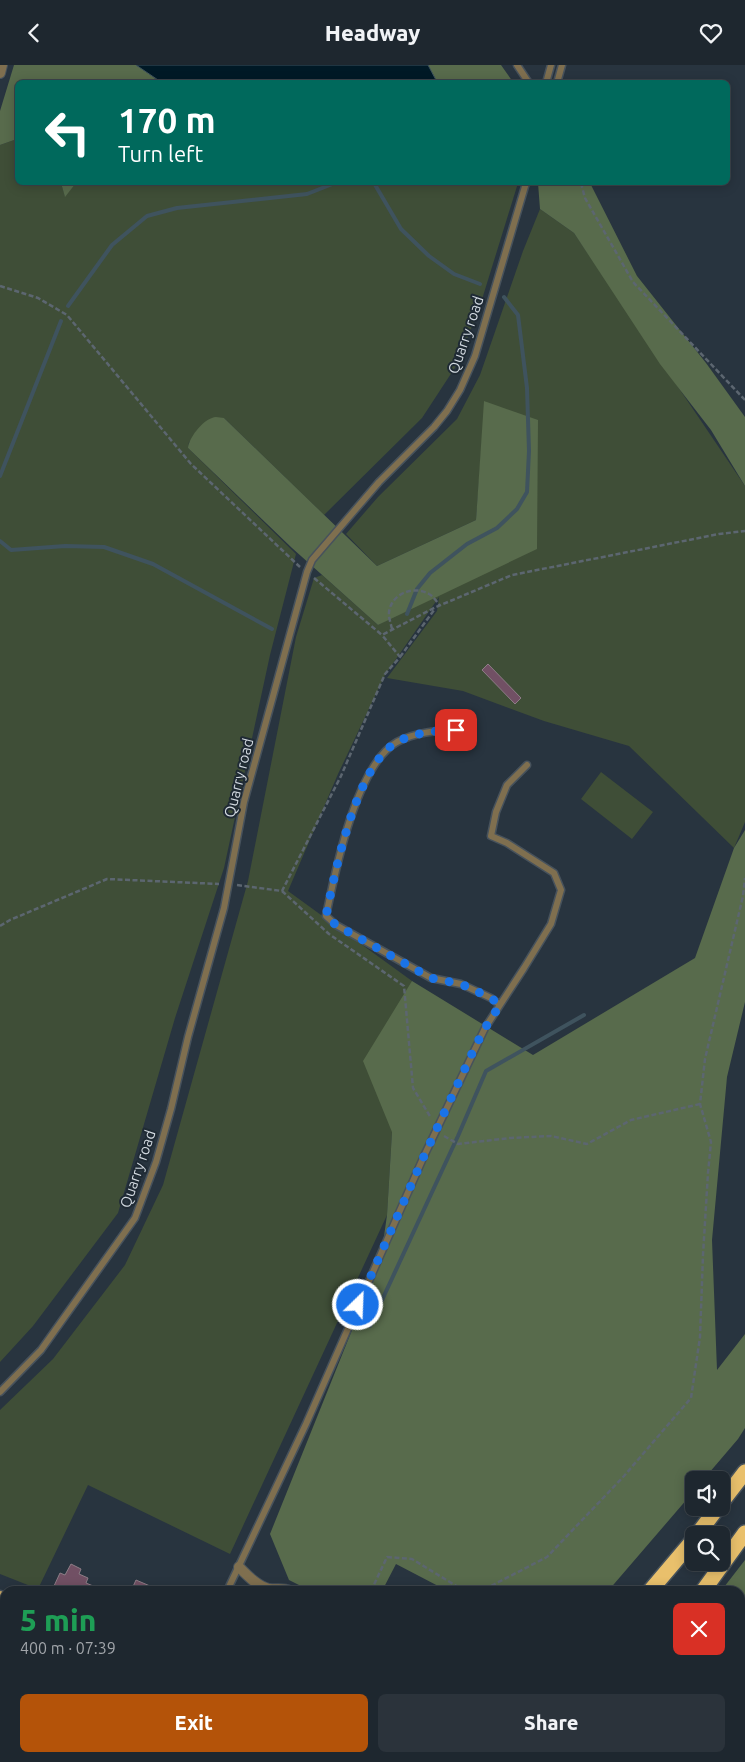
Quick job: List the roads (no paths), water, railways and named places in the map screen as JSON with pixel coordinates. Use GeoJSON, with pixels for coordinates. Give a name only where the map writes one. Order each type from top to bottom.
{"type":"FeatureCollection","features":[{"type":"Feature","properties":{"kind":"highway"},"geometry":{"type":"LineString","coordinates":[[730,1491],[745,1472]]}},
{"type":"Feature","properties":{"kind":"highway"},"geometry":{"type":"LineString","coordinates":[[707,1586],[745,1533]]}},
{"type":"Feature","properties":{"kind":"highway"},"geometry":{"type":"LineString","coordinates":[[654,1586],[685,1550]]}},
{"type":"Feature","properties":{"kind":"street"},"geometry":{"type":"LineString","coordinates":[[0,73],[2,65]]}},
{"type":"Feature","properties":{"kind":"street"},"geometry":{"type":"LineString","coordinates":[[239,1567],[261,1586]]}},
{"type":"Feature","properties":{"kind":"lane"},"geometry":{"type":"LineString","coordinates":[[517,65],[527,80]]}},
{"type":"Feature","properties":{"kind":"lane"},"geometry":{"type":"LineString","coordinates":[[547,80],[551,65]]}},
{"type":"Feature","properties":{"kind":"lane"},"geometry":{"type":"LineString","coordinates":[[557,80],[562,65]]}},
{"type":"Feature","properties":{"kind":"lane","name":"Quarry road"},"geometry":{"type":"LineString","coordinates":[[0,1392],[41,1350],[64,1320],[135,1218],[144,1199],[171,1109],[190,1029],[224,908],[244,802],[307,572],[312,560],[379,481],[434,427],[460,390],[477,347],[525,185]]}},
{"type":"Feature","properties":{"kind":"lane"},"geometry":{"type":"LineString","coordinates":[[466,719],[456,730],[419,733],[395,743],[372,767],[354,807],[337,865],[326,916],[336,925],[431,978],[461,984],[491,998],[500,1005]]}},
{"type":"Feature","properties":{"kind":"lane"},"geometry":{"type":"LineString","coordinates":[[230,1586],[306,1424],[436,1131],[485,1028],[551,924],[561,890],[554,873],[507,843],[491,836],[496,812],[507,785],[527,765]]}},
{"type":"Feature","properties":{"kind":"water"},"geometry":{"type":"Polygon","coordinates":[[[136,65],[428,65],[436,80],[158,80],[136,65]]]}},
{"type":"Feature","properties":{"kind":"waterway"},"geometry":{"type":"LineString","coordinates":[[68,306],[112,245],[147,216],[177,208],[307,194],[330,185]]}},
{"type":"Feature","properties":{"kind":"waterway"},"geometry":{"type":"LineString","coordinates":[[375,185],[401,229],[429,256],[454,274],[480,284]]}},
{"type":"Feature","properties":{"kind":"waterway"},"geometry":{"type":"LineString","coordinates":[[407,614],[417,589],[430,573],[467,544],[497,528],[517,509],[527,492],[529,451],[527,388],[518,315],[504,297]]}},
{"type":"Feature","properties":{"kind":"waterway"},"geometry":{"type":"LineString","coordinates":[[0,476],[61,321]]}},
{"type":"Feature","properties":{"kind":"waterway"},"geometry":{"type":"LineString","coordinates":[[0,541],[11,550],[65,546],[104,547],[153,564],[272,629]]}},
{"type":"Feature","properties":{"kind":"waterway"},"geometry":{"type":"LineString","coordinates":[[370,1326],[486,1071],[584,1015]]}}]}
